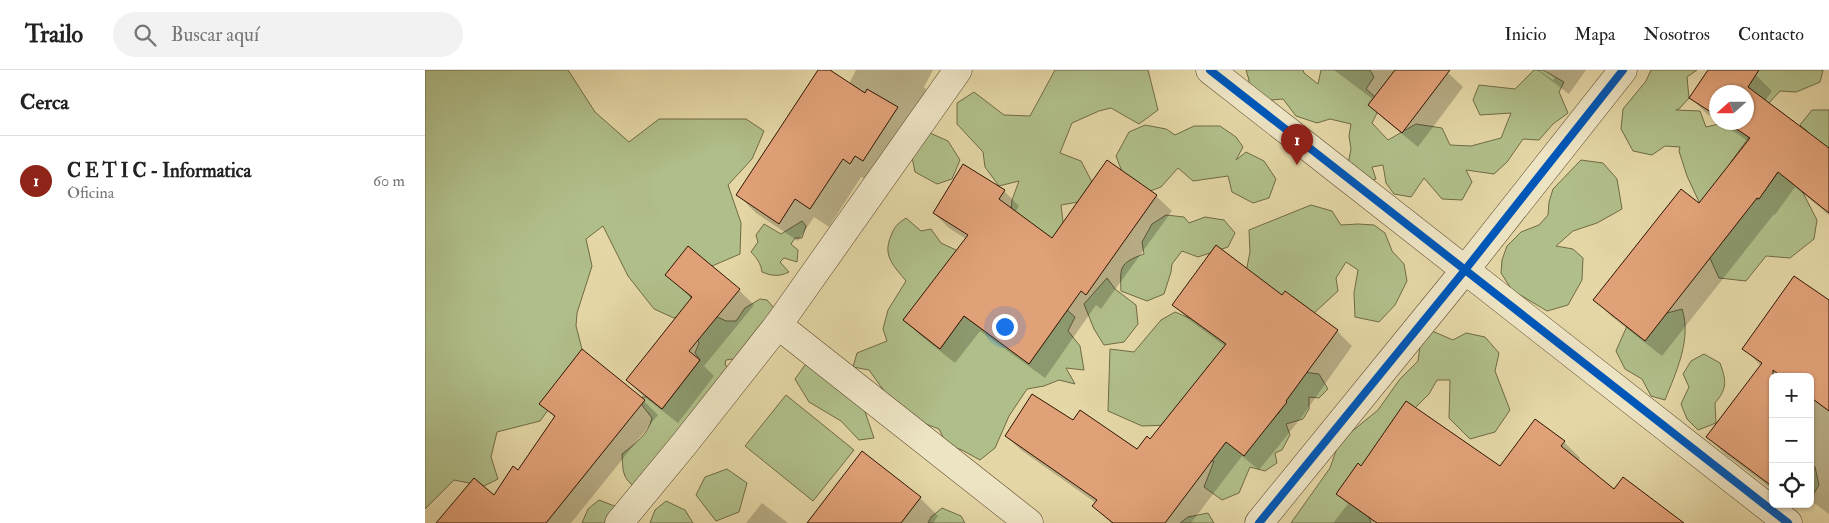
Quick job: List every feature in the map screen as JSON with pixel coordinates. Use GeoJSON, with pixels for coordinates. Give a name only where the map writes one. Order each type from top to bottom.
{"type":"FeatureCollection","features":[{"type":"Feature","properties":{"kind":"street"},"geometry":{"type":"LineString","coordinates":[[619,523],[778,325],[958,70]]}},
{"type":"Feature","properties":{"kind":"street"},"geometry":{"type":"LineString","coordinates":[[1209,70],[1788,523]]}},
{"type":"Feature","properties":{"kind":"street"},"geometry":{"type":"LineString","coordinates":[[1259,523],[1465,270],[1623,70]]}},
{"type":"Feature","properties":{"kind":"street"},"geometry":{"type":"LineString","coordinates":[[778,325],[1029,523]]}},
{"type":"Feature","properties":{"kind":"green space"},"geometry":{"type":"Polygon","coordinates":[[[425,70],[568,70],[595,112],[629,142],[659,119],[746,119],[764,131],[752,159],[728,185],[741,223],[740,254],[712,266],[669,270],[691,297],[687,312],[674,318],[654,309],[628,276],[603,226],[586,239],[592,266],[577,313],[576,326],[582,349],[573,376],[540,421],[497,432],[491,457],[498,479],[484,486],[454,480],[425,509],[425,70]]]}},
{"type":"Feature","properties":{"kind":"green space"},"geometry":{"type":"Polygon","coordinates":[[[1055,70],[1148,70],[1158,110],[1139,124],[1111,108],[1099,111],[1072,123],[1060,153],[1081,161],[1092,182],[1078,202],[1061,205],[1064,230],[1048,248],[1010,222],[1012,200],[1019,181],[999,186],[985,167],[983,152],[957,124],[957,103],[974,92],[1004,115],[1030,116],[1055,70]]]}},
{"type":"Feature","properties":{"kind":"green space"},"geometry":{"type":"Polygon","coordinates":[[[1246,70],[1303,70],[1304,73],[1318,84],[1321,70],[1370,70],[1374,77],[1366,89],[1375,97],[1377,113],[1372,123],[1388,140],[1416,124],[1442,128],[1450,145],[1471,146],[1501,138],[1511,113],[1480,115],[1473,100],[1479,85],[1515,89],[1534,70],[1543,70],[1564,82],[1559,92],[1568,113],[1553,124],[1539,140],[1523,139],[1507,162],[1494,174],[1466,170],[1472,182],[1462,200],[1442,199],[1424,178],[1411,197],[1394,194],[1386,183],[1383,165],[1372,167],[1376,179],[1358,184],[1348,164],[1351,149],[1349,136],[1351,124],[1330,119],[1317,123],[1296,116],[1283,99],[1248,98],[1249,80],[1246,70]]]}},
{"type":"Feature","properties":{"kind":"green space"},"geometry":{"type":"Polygon","coordinates":[[[1651,70],[1697,70],[1687,77],[1689,98],[1676,110],[1700,111],[1706,127],[1709,126],[1709,130],[1755,129],[1731,162],[1730,197],[1758,199],[1808,132],[1800,125],[1812,110],[1829,110],[1829,172],[1802,191],[1817,220],[1814,239],[1790,258],[1766,256],[1746,281],[1719,278],[1704,245],[1700,204],[1687,176],[1679,151],[1680,147],[1665,146],[1652,155],[1633,151],[1621,129],[1623,109],[1646,81],[1651,70]]]}},
{"type":"Feature","properties":{"kind":"green space"},"geometry":{"type":"Polygon","coordinates":[[[1757,70],[1823,70],[1820,82],[1796,92],[1780,91],[1767,105],[1754,104],[1754,85],[1743,85],[1742,82],[1757,70]]]}},
{"type":"Feature","properties":{"kind":"green space"},"geometry":{"type":"Polygon","coordinates":[[[1145,125],[1166,129],[1175,135],[1194,126],[1220,126],[1236,137],[1243,147],[1236,160],[1246,152],[1264,161],[1276,179],[1269,198],[1253,203],[1232,192],[1228,176],[1193,181],[1178,168],[1161,187],[1145,193],[1126,182],[1116,156],[1129,132],[1145,125]]]}},
{"type":"Feature","properties":{"kind":"green space"},"geometry":{"type":"Polygon","coordinates":[[[930,133],[948,141],[960,160],[952,179],[937,184],[915,172],[912,157],[930,133]]]}},
{"type":"Feature","properties":{"kind":"green space"},"geometry":{"type":"Polygon","coordinates":[[[1581,160],[1603,163],[1617,179],[1622,209],[1597,223],[1573,231],[1556,246],[1573,249],[1583,258],[1582,280],[1568,305],[1547,311],[1512,290],[1501,273],[1502,260],[1507,246],[1521,232],[1539,225],[1548,215],[1553,189],[1581,160]]]}},
{"type":"Feature","properties":{"kind":"green space"},"geometry":{"type":"Polygon","coordinates":[[[1311,205],[1332,211],[1341,225],[1374,225],[1385,233],[1392,251],[1404,264],[1407,281],[1395,305],[1379,322],[1355,317],[1354,293],[1358,270],[1346,262],[1336,278],[1338,291],[1314,313],[1228,354],[1208,366],[1187,402],[1170,425],[1142,426],[1108,411],[1110,349],[1134,352],[1161,320],[1175,312],[1189,318],[1205,318],[1243,287],[1250,252],[1249,230],[1311,205]]]}},
{"type":"Feature","properties":{"kind":"green space"},"geometry":{"type":"Polygon","coordinates":[[[1166,215],[1184,217],[1189,223],[1205,217],[1224,220],[1235,233],[1228,247],[1198,257],[1182,251],[1172,264],[1164,294],[1147,301],[1121,291],[1121,271],[1125,263],[1144,254],[1142,242],[1152,224],[1166,215]]]}},
{"type":"Feature","properties":{"kind":"green space"},"geometry":{"type":"Polygon","coordinates":[[[906,218],[921,231],[931,229],[941,243],[958,251],[903,320],[940,349],[964,316],[1029,363],[1067,310],[1075,317],[1068,331],[1080,346],[1084,370],[1066,368],[1075,384],[1059,380],[1044,386],[1027,389],[1009,416],[995,448],[980,460],[962,450],[947,445],[939,429],[926,424],[918,431],[895,406],[869,370],[853,367],[857,353],[887,341],[883,329],[888,310],[906,281],[891,260],[888,249],[892,233],[898,224],[906,218]]]}},
{"type":"Feature","properties":{"kind":"green space"},"geometry":{"type":"Polygon","coordinates":[[[802,221],[806,226],[802,238],[795,238],[791,244],[798,250],[797,262],[784,258],[780,262],[789,272],[782,275],[762,272],[761,266],[751,252],[758,242],[756,235],[764,224],[781,234],[802,221]]]}},
{"type":"Feature","properties":{"kind":"green space"},"geometry":{"type":"Polygon","coordinates":[[[1107,278],[1115,289],[1136,305],[1138,324],[1124,342],[1104,345],[1094,329],[1084,304],[1107,278]]]}},
{"type":"Feature","properties":{"kind":"green space"},"geometry":{"type":"Polygon","coordinates":[[[760,299],[767,300],[774,308],[736,365],[732,359],[726,360],[725,365],[730,368],[637,488],[632,485],[624,474],[622,454],[641,438],[650,424],[652,418],[642,405],[642,397],[647,397],[662,409],[700,360],[695,353],[699,343],[693,330],[703,310],[726,321],[736,321],[745,308],[760,299]]]}},
{"type":"Feature","properties":{"kind":"green space"},"geometry":{"type":"Polygon","coordinates":[[[1682,309],[1685,320],[1684,344],[1678,367],[1665,400],[1651,396],[1642,379],[1625,369],[1616,351],[1627,326],[1682,309]]]}},
{"type":"Feature","properties":{"kind":"green space"},"geometry":{"type":"Polygon","coordinates":[[[1432,331],[1453,340],[1466,333],[1485,337],[1499,353],[1495,371],[1510,410],[1495,432],[1470,439],[1449,418],[1450,380],[1437,380],[1429,394],[1410,413],[1369,517],[1371,523],[1291,523],[1330,468],[1339,442],[1378,410],[1400,379],[1418,361],[1420,346],[1432,331]]]}},
{"type":"Feature","properties":{"kind":"green space"},"geometry":{"type":"Polygon","coordinates":[[[1704,354],[1720,363],[1725,384],[1722,393],[1715,403],[1716,423],[1698,430],[1687,419],[1681,404],[1689,387],[1683,374],[1691,361],[1704,354]]]}},
{"type":"Feature","properties":{"kind":"green space"},"geometry":{"type":"Polygon","coordinates":[[[821,361],[838,390],[854,393],[862,403],[874,438],[859,440],[841,421],[809,402],[795,379],[805,365],[821,361]]]}},
{"type":"Feature","properties":{"kind":"green space"},"geometry":{"type":"Polygon","coordinates":[[[1303,372],[1319,374],[1328,389],[1319,398],[1309,397],[1309,409],[1303,419],[1286,424],[1290,435],[1282,450],[1275,453],[1277,463],[1265,471],[1250,467],[1239,493],[1222,500],[1204,487],[1214,461],[1196,462],[1186,424],[1257,429],[1275,417],[1281,410],[1283,398],[1303,372]]]}},
{"type":"Feature","properties":{"kind":"green space"},"geometry":{"type":"Polygon","coordinates":[[[786,395],[854,450],[813,501],[745,446],[786,395]]]}},
{"type":"Feature","properties":{"kind":"green space"},"geometry":{"type":"Polygon","coordinates":[[[1814,466],[1815,467],[1819,485],[1814,493],[1814,466]]]}},
{"type":"Feature","properties":{"kind":"green space"},"geometry":{"type":"Polygon","coordinates":[[[727,469],[747,483],[739,512],[716,521],[696,495],[705,477],[727,469]]]}},
{"type":"Feature","properties":{"kind":"green space"},"geometry":{"type":"Polygon","coordinates":[[[599,500],[617,507],[626,523],[582,523],[588,509],[599,500]]]}},
{"type":"Feature","properties":{"kind":"green space"},"geometry":{"type":"Polygon","coordinates":[[[666,501],[685,510],[693,523],[650,523],[655,510],[666,501]]]}},
{"type":"Feature","properties":{"kind":"green space"},"geometry":{"type":"Polygon","coordinates":[[[942,508],[961,516],[965,523],[928,523],[931,517],[942,508]]]}},
{"type":"Feature","properties":{"kind":"green space"},"geometry":{"type":"Polygon","coordinates":[[[1208,513],[1214,523],[1180,523],[1188,517],[1208,513]]]}},
{"type":"Feature","properties":{"kind":"building"},"geometry":{"type":"Polygon","coordinates":[[[818,70],[830,70],[865,93],[867,89],[898,107],[863,161],[855,156],[850,164],[843,159],[810,209],[795,199],[779,224],[736,195],[818,70]]]}},
{"type":"Feature","properties":{"kind":"building"},"geometry":{"type":"Polygon","coordinates":[[[1395,70],[1450,70],[1402,133],[1368,105],[1395,70]]]}},
{"type":"Feature","properties":{"kind":"building"},"geometry":{"type":"Polygon","coordinates":[[[1708,70],[1759,70],[1749,85],[1709,85],[1709,111],[1689,98],[1708,70]]]}},
{"type":"Feature","properties":{"kind":"building"},"geometry":{"type":"Polygon","coordinates":[[[1754,92],[1829,148],[1829,213],[1778,172],[1759,199],[1757,198],[1645,341],[1593,300],[1681,189],[1699,203],[1750,138],[1738,130],[1754,130],[1754,92]]]}},
{"type":"Feature","properties":{"kind":"building"},"geometry":{"type":"Polygon","coordinates":[[[1107,160],[1157,195],[1086,295],[1081,291],[1029,364],[964,316],[940,349],[903,320],[968,235],[933,213],[963,164],[1005,190],[999,199],[1052,238],[1107,160]]]}},
{"type":"Feature","properties":{"kind":"building"},"geometry":{"type":"Polygon","coordinates":[[[1216,245],[1282,295],[1285,291],[1338,330],[1287,402],[1244,456],[1226,442],[1165,523],[1113,523],[1092,506],[1097,500],[1005,436],[1032,394],[1073,420],[1080,410],[1137,449],[1147,436],[1150,439],[1226,344],[1172,305],[1216,245]]]}},
{"type":"Feature","properties":{"kind":"building"},"geometry":{"type":"Polygon","coordinates":[[[688,246],[740,289],[689,351],[700,360],[662,409],[626,380],[692,297],[665,275],[688,246]]]}},
{"type":"Feature","properties":{"kind":"building"},"geometry":{"type":"Polygon","coordinates":[[[1794,276],[1829,300],[1829,411],[1814,400],[1814,373],[1777,373],[1773,370],[1773,373],[1769,373],[1769,484],[1706,437],[1762,363],[1742,349],[1794,276]]]}},
{"type":"Feature","properties":{"kind":"building"},"geometry":{"type":"Polygon","coordinates":[[[582,349],[645,400],[546,523],[436,523],[474,478],[494,495],[513,466],[518,470],[555,416],[539,404],[582,349]]]}},
{"type":"Feature","properties":{"kind":"building"},"geometry":{"type":"Polygon","coordinates":[[[1406,401],[1500,466],[1535,419],[1565,441],[1561,446],[1614,489],[1623,477],[1684,523],[1377,523],[1336,494],[1358,463],[1361,466],[1406,401]]]}},
{"type":"Feature","properties":{"kind":"building"},"geometry":{"type":"Polygon","coordinates":[[[862,451],[921,497],[901,523],[807,523],[862,451]]]}},
{"type":"Feature","properties":{"kind":"cycle path"},"geometry":{"type":"LineString","coordinates":[[1210,70],[1788,523]]}},
{"type":"Feature","properties":{"kind":"cycle path"},"geometry":{"type":"LineString","coordinates":[[1259,523],[1465,270],[1623,70]]}},
{"type":"Feature","properties":{"kind":"place","name":"C E T I C - Informatica"},"geometry":{"type":"Point","coordinates":[1297,165]}}]}
